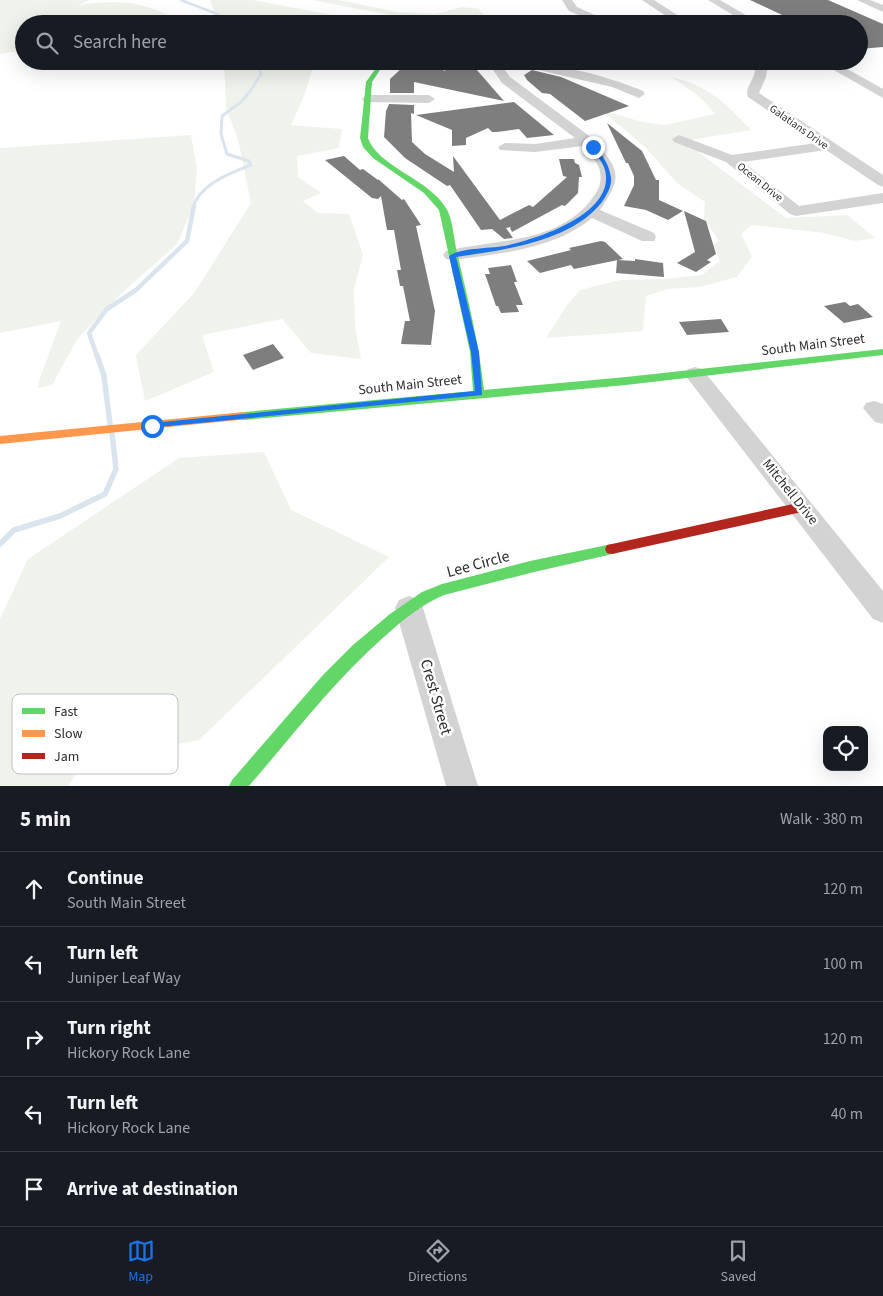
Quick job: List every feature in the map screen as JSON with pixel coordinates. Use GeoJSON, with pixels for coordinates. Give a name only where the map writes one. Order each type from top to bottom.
{"type":"FeatureCollection","features":[{"type":"Feature","properties":{"kind":"street"},"geometry":{"type":"LineString","coordinates":[[567,0],[573,9],[588,15]]}},
{"type":"Feature","properties":{"kind":"street"},"geometry":{"type":"LineString","coordinates":[[647,0],[671,15]]}},
{"type":"Feature","properties":{"kind":"street"},"geometry":{"type":"LineString","coordinates":[[713,0],[740,15]]}},
{"type":"Feature","properties":{"kind":"street"},"geometry":{"type":"LineString","coordinates":[[862,0],[883,9]]}},
{"type":"Feature","properties":{"kind":"street"},"geometry":{"type":"LineString","coordinates":[[377,70],[368,82],[368,99],[363,131],[367,147],[387,165],[427,191],[442,208],[475,352],[479,393]]}},
{"type":"Feature","properties":{"kind":"street"},"geometry":{"type":"LineString","coordinates":[[452,256],[510,247],[574,224],[591,212],[609,183],[608,168],[587,141],[506,80],[499,70]]}},
{"type":"Feature","properties":{"kind":"street"},"geometry":{"type":"LineString","coordinates":[[553,70],[616,84],[639,94]]}},
{"type":"Feature","properties":{"kind":"street","name":"Galatians Drive"},"geometry":{"type":"LineString","coordinates":[[761,70],[762,78],[752,90],[752,94],[826,146],[883,182]]}},
{"type":"Feature","properties":{"kind":"street"},"geometry":{"type":"LineString","coordinates":[[841,70],[881,91]]}},
{"type":"Feature","properties":{"kind":"street"},"geometry":{"type":"LineString","coordinates":[[368,99],[429,99]]}},
{"type":"Feature","properties":{"kind":"street"},"geometry":{"type":"LineString","coordinates":[[680,139],[730,159]]}},
{"type":"Feature","properties":{"kind":"street"},"geometry":{"type":"LineString","coordinates":[[505,147],[535,148],[587,141]]}},
{"type":"Feature","properties":{"kind":"street","name":"Ocean Drive"},"geometry":{"type":"LineString","coordinates":[[730,159],[826,146]]}},
{"type":"Feature","properties":{"kind":"street","name":"Ocean Drive"},"geometry":{"type":"LineString","coordinates":[[730,159],[796,211],[883,198]]}},
{"type":"Feature","properties":{"kind":"street"},"geometry":{"type":"LineString","coordinates":[[591,212],[648,236]]}},
{"type":"Feature","properties":{"kind":"street","name":"South Main Street"},"geometry":{"type":"LineString","coordinates":[[0,440],[479,393],[695,374],[883,352]]}},
{"type":"Feature","properties":{"kind":"street","name":"Mitchell Drive"},"geometry":{"type":"LineString","coordinates":[[695,374],[883,611]]}},
{"type":"Feature","properties":{"kind":"street","name":"Lee Circle"},"geometry":{"type":"LineString","coordinates":[[238,786],[329,680],[358,650],[409,608],[427,596],[442,590],[530,567],[763,518],[802,507]]}},
{"type":"Feature","properties":{"kind":"street","name":"Crest Street"},"geometry":{"type":"LineString","coordinates":[[409,608],[462,786]]}},
{"type":"Feature","properties":{"kind":"shaded area"},"geometry":{"type":"Polygon","coordinates":[[[0,0],[90,0],[79,5],[120,2],[145,6],[167,15],[15,15],[15,52],[0,54],[0,0]]]}},
{"type":"Feature","properties":{"kind":"shaded area"},"geometry":{"type":"Polygon","coordinates":[[[210,0],[253,0],[332,15],[216,15],[210,0]]]}},
{"type":"Feature","properties":{"kind":"shaded area"},"geometry":{"type":"Polygon","coordinates":[[[312,0],[339,0],[397,12],[436,14],[461,7],[478,9],[484,15],[391,15],[312,0]]]}},
{"type":"Feature","properties":{"kind":"shaded area"},"geometry":{"type":"Polygon","coordinates":[[[224,70],[312,70],[304,96],[291,125],[342,129],[339,148],[297,156],[298,177],[321,193],[303,201],[318,213],[349,214],[363,255],[354,289],[355,327],[361,359],[311,353],[282,319],[202,335],[214,372],[145,401],[136,355],[195,292],[251,203],[238,139],[226,108],[224,70]]]}},
{"type":"Feature","properties":{"kind":"shaded area"},"geometry":{"type":"Polygon","coordinates":[[[670,77],[684,80],[706,90],[733,111],[751,130],[684,141],[786,218],[847,215],[875,238],[855,241],[825,233],[752,225],[741,234],[752,256],[737,277],[699,287],[668,289],[646,296],[643,331],[546,338],[567,305],[580,290],[621,280],[666,279],[702,275],[720,261],[713,245],[719,241],[704,219],[705,202],[677,183],[646,148],[601,110],[642,122],[665,125],[715,114],[695,93],[670,77]]]}},
{"type":"Feature","properties":{"kind":"shaded area"},"geometry":{"type":"Polygon","coordinates":[[[191,135],[197,168],[194,205],[177,244],[123,292],[78,338],[52,385],[38,388],[61,321],[0,333],[0,148],[191,135]]]}},
{"type":"Feature","properties":{"kind":"shaded area"},"geometry":{"type":"Polygon","coordinates":[[[264,452],[291,510],[389,557],[199,740],[178,744],[178,694],[12,694],[12,774],[76,774],[68,786],[0,786],[0,619],[28,559],[179,458],[264,452]]]}},
{"type":"Feature","properties":{"kind":"building"},"geometry":{"type":"Polygon","coordinates":[[[750,0],[828,0],[862,15],[782,15],[750,0]]]}},
{"type":"Feature","properties":{"kind":"building"},"geometry":{"type":"Polygon","coordinates":[[[868,17],[883,24],[883,47],[868,48],[868,17]]]}},
{"type":"Feature","properties":{"kind":"building"},"geometry":{"type":"Polygon","coordinates":[[[400,70],[477,70],[504,101],[414,82],[414,93],[390,93],[390,79],[400,70]]]}},
{"type":"Feature","properties":{"kind":"building"},"geometry":{"type":"Polygon","coordinates":[[[532,70],[561,77],[629,106],[585,121],[550,94],[542,93],[527,80],[524,75],[532,70]]]}},
{"type":"Feature","properties":{"kind":"building"},"geometry":{"type":"Polygon","coordinates":[[[514,102],[554,135],[527,138],[519,129],[492,132],[488,128],[466,138],[466,145],[452,146],[452,130],[416,115],[514,102]]]}},
{"type":"Feature","properties":{"kind":"building"},"geometry":{"type":"Polygon","coordinates":[[[389,104],[414,105],[414,114],[411,113],[412,142],[425,154],[454,172],[453,156],[500,220],[529,205],[533,207],[567,177],[563,176],[559,159],[574,159],[575,163],[579,165],[582,177],[579,177],[578,193],[565,206],[562,205],[512,232],[511,227],[506,228],[513,238],[504,239],[492,229],[481,230],[450,185],[447,186],[405,158],[384,137],[386,111],[389,104]]]}},
{"type":"Feature","properties":{"kind":"building"},"geometry":{"type":"Polygon","coordinates":[[[607,123],[642,151],[656,180],[659,180],[659,200],[683,211],[668,220],[646,210],[624,206],[634,185],[634,176],[607,123]]]}},
{"type":"Feature","properties":{"kind":"building"},"geometry":{"type":"Polygon","coordinates":[[[344,156],[360,170],[363,169],[378,179],[402,200],[404,199],[421,225],[416,226],[435,311],[431,345],[401,344],[405,321],[410,321],[403,286],[400,286],[397,270],[401,270],[394,230],[387,230],[381,196],[378,199],[372,198],[325,160],[344,156]]]}},
{"type":"Feature","properties":{"kind":"building"},"geometry":{"type":"Polygon","coordinates":[[[684,211],[706,221],[716,254],[707,260],[711,262],[696,272],[677,263],[695,252],[684,211]]]}},
{"type":"Feature","properties":{"kind":"building"},"geometry":{"type":"Polygon","coordinates":[[[601,241],[605,242],[623,259],[574,269],[571,265],[540,273],[527,261],[571,250],[569,248],[601,241]]]}},
{"type":"Feature","properties":{"kind":"building"},"geometry":{"type":"Polygon","coordinates":[[[635,259],[663,263],[664,277],[616,273],[617,260],[635,261],[635,259]]]}},
{"type":"Feature","properties":{"kind":"building"},"geometry":{"type":"Polygon","coordinates":[[[511,265],[517,282],[514,282],[523,305],[516,305],[519,312],[501,313],[498,306],[496,306],[485,274],[490,274],[488,268],[511,265]]]}},
{"type":"Feature","properties":{"kind":"building"},"geometry":{"type":"Polygon","coordinates":[[[845,302],[850,306],[858,304],[873,317],[844,323],[824,306],[845,302]]]}},
{"type":"Feature","properties":{"kind":"building"},"geometry":{"type":"Polygon","coordinates":[[[721,319],[729,332],[687,335],[679,322],[721,319]]]}},
{"type":"Feature","properties":{"kind":"building"},"geometry":{"type":"Polygon","coordinates":[[[273,344],[284,358],[253,370],[243,355],[273,344]]]}},
{"type":"Feature","properties":{"kind":"waterway"},"geometry":{"type":"LineString","coordinates":[[181,0],[219,15]]}},
{"type":"Feature","properties":{"kind":"waterway"},"geometry":{"type":"LineString","coordinates":[[250,92],[261,74],[260,70]]}},
{"type":"Feature","properties":{"kind":"waterway"},"geometry":{"type":"LineString","coordinates":[[193,208],[202,192],[217,180],[251,165],[249,161],[227,154],[221,134],[222,116],[241,102],[251,90]]}},
{"type":"Feature","properties":{"kind":"waterway"},"geometry":{"type":"LineString","coordinates":[[97,356],[89,333],[107,309],[136,290],[187,241],[194,206]]}},
{"type":"Feature","properties":{"kind":"waterway"},"geometry":{"type":"LineString","coordinates":[[97,355],[104,376],[110,424]]}},
{"type":"Feature","properties":{"kind":"waterway"},"geometry":{"type":"LineString","coordinates":[[0,544],[14,530],[60,516],[105,494],[116,469],[112,433]]}},
{"type":"Feature","properties":{"kind":"traffic: fast"},"geometry":{"type":"LineString","coordinates":[[377,70],[369,82],[364,138],[367,147],[376,156],[427,191],[443,209],[475,352],[479,393]]}},
{"type":"Feature","properties":{"kind":"traffic: fast"},"geometry":{"type":"LineString","coordinates":[[244,416],[626,381],[883,352]]}},
{"type":"Feature","properties":{"kind":"traffic: fast"},"geometry":{"type":"LineString","coordinates":[[238,786],[329,680],[358,650],[395,618],[427,596],[442,590],[530,567],[612,549]]}},
{"type":"Feature","properties":{"kind":"traffic: slow"},"geometry":{"type":"LineString","coordinates":[[0,440],[244,416]]}},
{"type":"Feature","properties":{"kind":"traffic: jam"},"geometry":{"type":"LineString","coordinates":[[612,549],[802,507]]}},
{"type":"Feature","properties":{"kind":"route"},"geometry":{"type":"LineString","coordinates":[[152,426],[479,393],[475,352],[452,256],[510,247],[574,224],[591,212],[609,183],[608,168],[593,147]]}}]}
